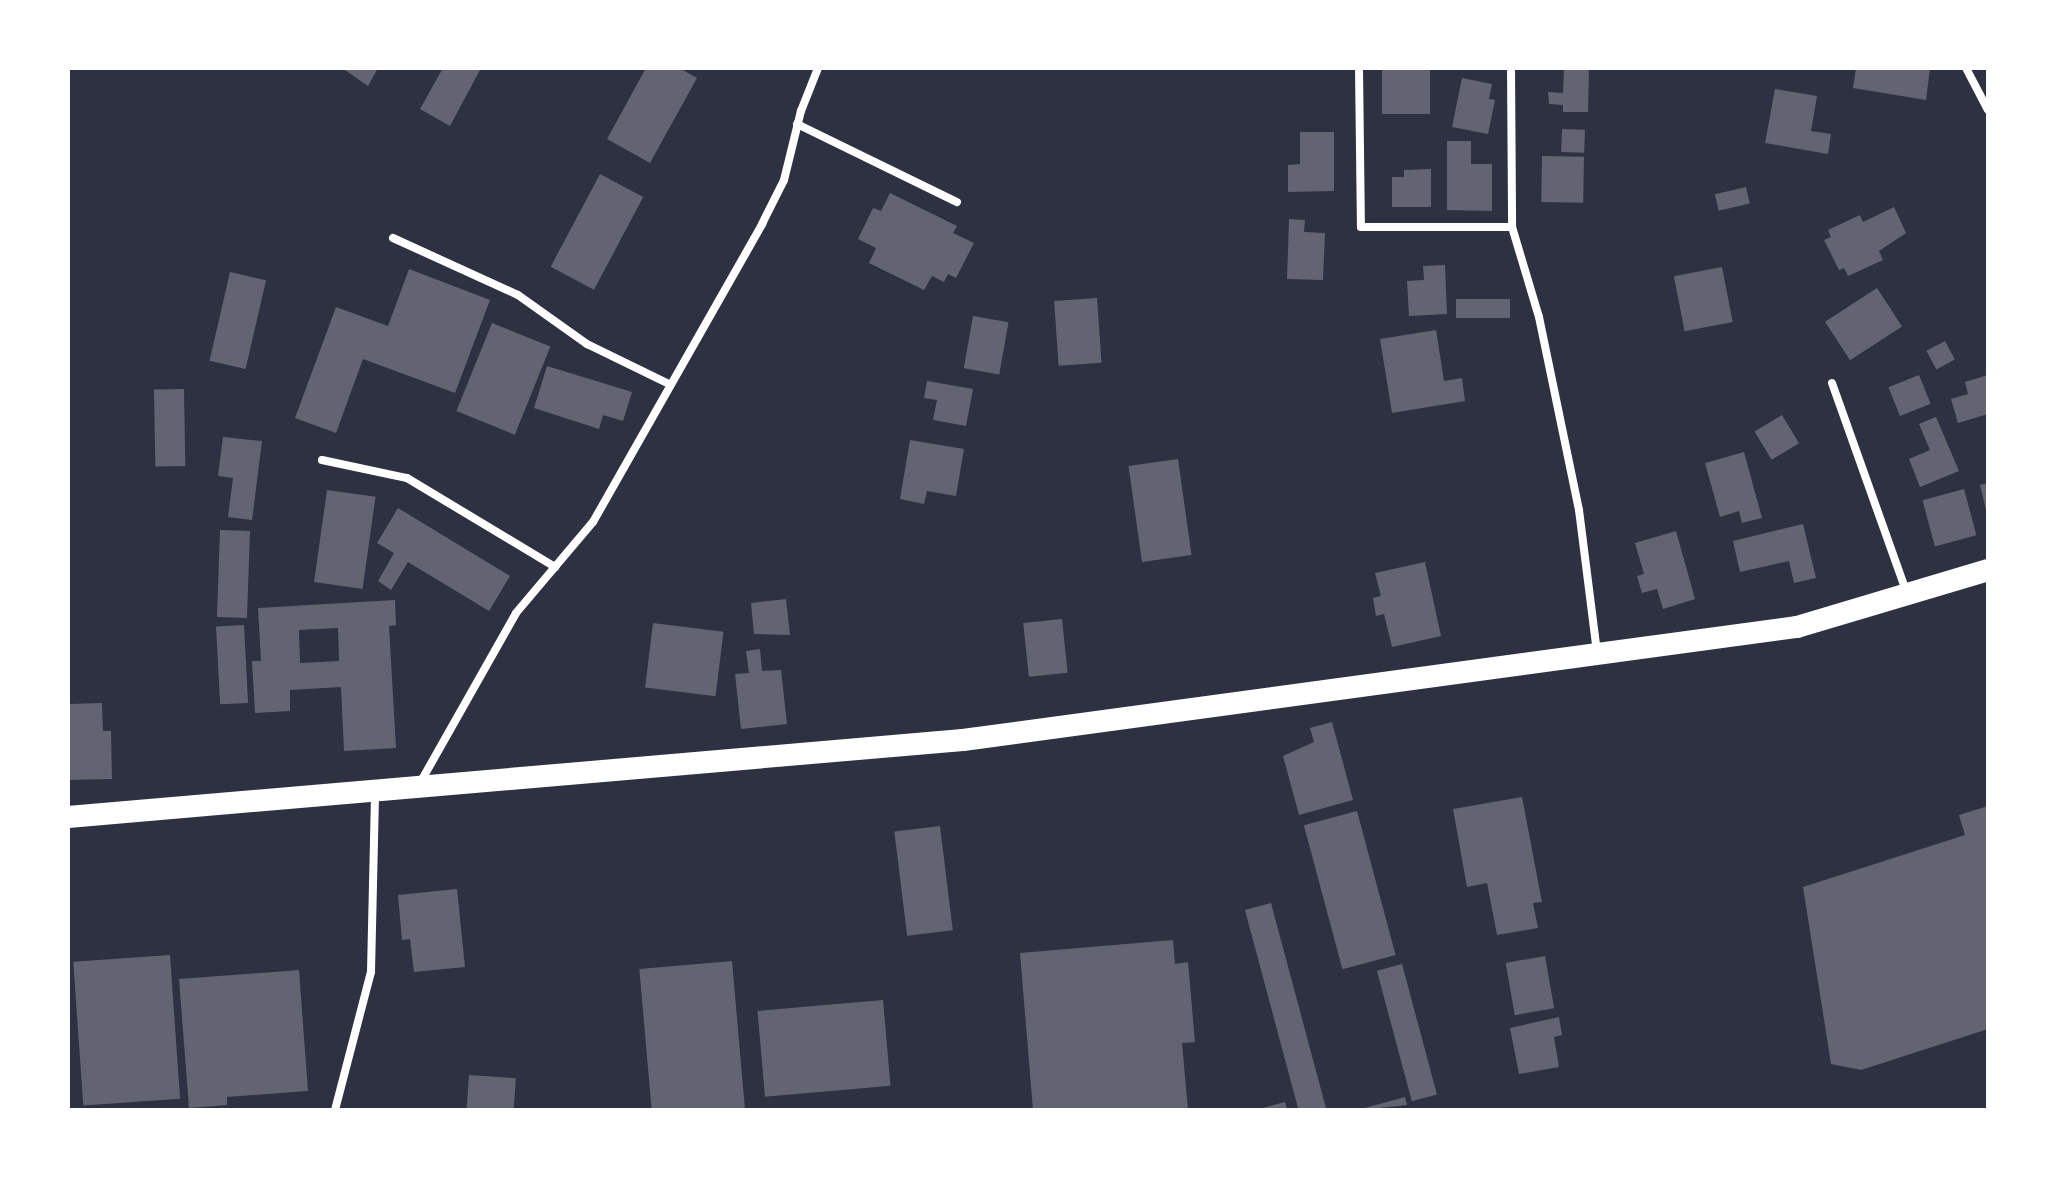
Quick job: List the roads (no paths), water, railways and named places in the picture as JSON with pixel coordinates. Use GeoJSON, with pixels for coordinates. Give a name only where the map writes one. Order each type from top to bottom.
{"type":"FeatureCollection","features":[{"type":"Feature","properties":{"kind":"highway"},"geometry":{"type":"LineString","coordinates":[[68,817],[963,740],[1598,658],[1797,627],[1908,597],[1988,570]]}},
{"type":"Feature","properties":{"kind":"street"},"geometry":{"type":"LineString","coordinates":[[419,785],[516,613],[593,522],[671,385],[784,180],[797,124],[818,68]]}},
{"type":"Feature","properties":{"kind":"street"},"geometry":{"type":"LineString","coordinates":[[1359,68],[1361,227],[1512,227]]}},
{"type":"Feature","properties":{"kind":"street"},"geometry":{"type":"LineString","coordinates":[[1511,68],[1512,227],[1539,317],[1579,510],[1598,658]]}},
{"type":"Feature","properties":{"kind":"street"},"geometry":{"type":"LineString","coordinates":[[1966,68],[1988,110]]}},
{"type":"Feature","properties":{"kind":"street"},"geometry":{"type":"LineString","coordinates":[[797,124],[957,202]]}},
{"type":"Feature","properties":{"kind":"street"},"geometry":{"type":"LineString","coordinates":[[393,238],[518,295],[587,344],[671,385]]}},
{"type":"Feature","properties":{"kind":"street"},"geometry":{"type":"LineString","coordinates":[[1832,383],[1908,597]]}},
{"type":"Feature","properties":{"kind":"street"},"geometry":{"type":"LineString","coordinates":[[322,460],[407,478],[555,567]]}},
{"type":"Feature","properties":{"kind":"street"},"geometry":{"type":"LineString","coordinates":[[335,1110],[371,972],[375,789]]}}]}
